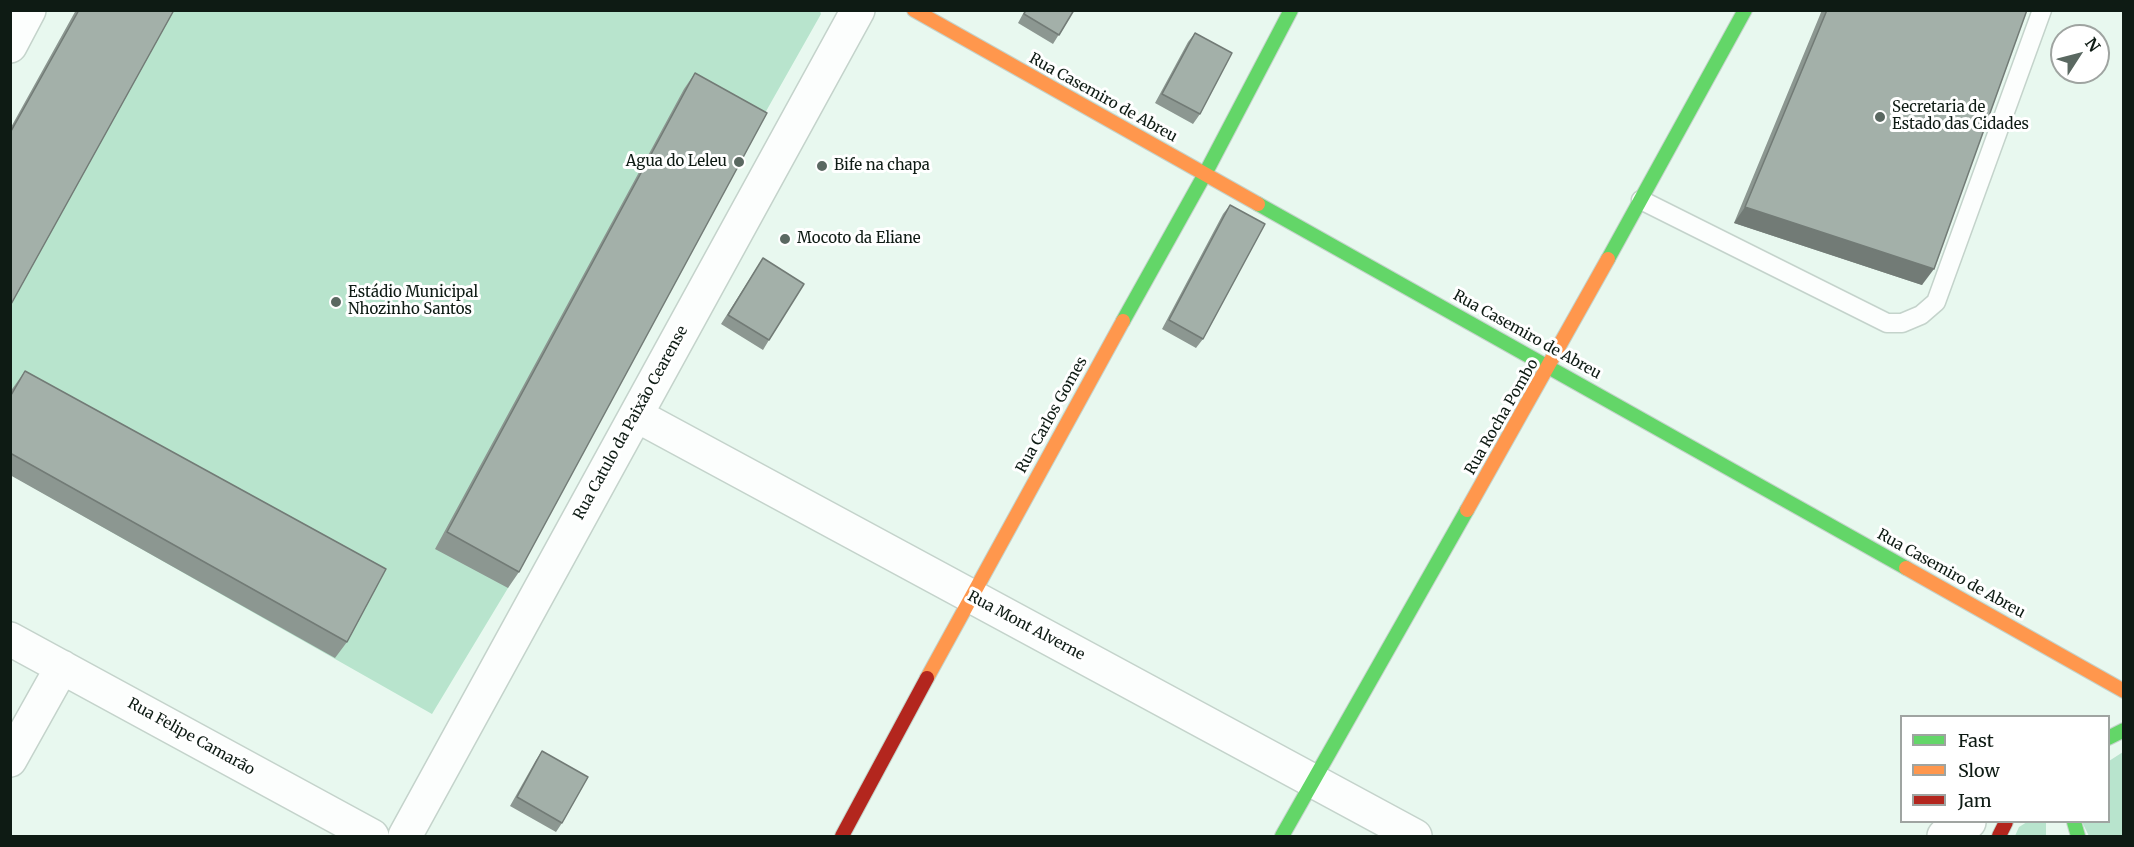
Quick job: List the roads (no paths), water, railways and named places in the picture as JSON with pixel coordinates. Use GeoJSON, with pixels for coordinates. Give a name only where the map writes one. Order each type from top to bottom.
{"type":"FeatureCollection","features":[{"type":"Feature","properties":{"kind":"street"},"geometry":{"type":"LineString","coordinates":[[10,46],[29,10]]}},
{"type":"Feature","properties":{"kind":"street","name":"Rua Catulo da Paixão Cearense"},"geometry":{"type":"LineString","coordinates":[[405,837],[858,10]]}},
{"type":"Feature","properties":{"kind":"street","name":"Rua Casemiro de Abreu"},"geometry":{"type":"LineString","coordinates":[[914,10],[2124,691]]}},
{"type":"Feature","properties":{"kind":"street","name":"Rua Carlos Gomes"},"geometry":{"type":"LineString","coordinates":[[843,837],[971,596],[1205,174],[1291,10]]}},
{"type":"Feature","properties":{"kind":"street","name":"Rua Rocha Pombo"},"geometry":{"type":"LineString","coordinates":[[1282,837],[1549,366],[1745,10]]}},
{"type":"Feature","properties":{"kind":"street","name":"Rua Mont Alverne"},"geometry":{"type":"LineString","coordinates":[[636,415],[1415,837]]}},
{"type":"Feature","properties":{"kind":"street","name":"Rua Felipe Camarão"},"geometry":{"type":"LineString","coordinates":[[10,639],[372,837]]}},
{"type":"Feature","properties":{"kind":"street"},"geometry":{"type":"LineString","coordinates":[[10,759],[62,667]]}},
{"type":"Feature","properties":{"kind":"street"},"geometry":{"type":"LineString","coordinates":[[2110,737],[2124,730]]}},
{"type":"Feature","properties":{"kind":"street"},"geometry":{"type":"LineString","coordinates":[[1944,837],[1967,823]]}},
{"type":"Feature","properties":{"kind":"street"},"geometry":{"type":"LineString","coordinates":[[1999,837],[2006,823]]}},
{"type":"Feature","properties":{"kind":"lane"},"geometry":{"type":"LineString","coordinates":[[1641,200],[1887,322],[1902,322],[1921,315],[1936,302],[2042,10]]}},
{"type":"Feature","properties":{"kind":"place","name":"Secretaria de Estado das Cidades"},"geometry":{"type":"Point","coordinates":[1880,117]}},
{"type":"Feature","properties":{"kind":"place","name":"Agua do Leleu"},"geometry":{"type":"Point","coordinates":[739,162]}},
{"type":"Feature","properties":{"kind":"place","name":"Bife na chapa"},"geometry":{"type":"Point","coordinates":[822,166]}},
{"type":"Feature","properties":{"kind":"place","name":"Mocoto da Eliane"},"geometry":{"type":"Point","coordinates":[785,239]}},
{"type":"Feature","properties":{"kind":"place","name":"Estádio Municipal Nhozinho Santos"},"geometry":{"type":"Point","coordinates":[336,302]}}]}
